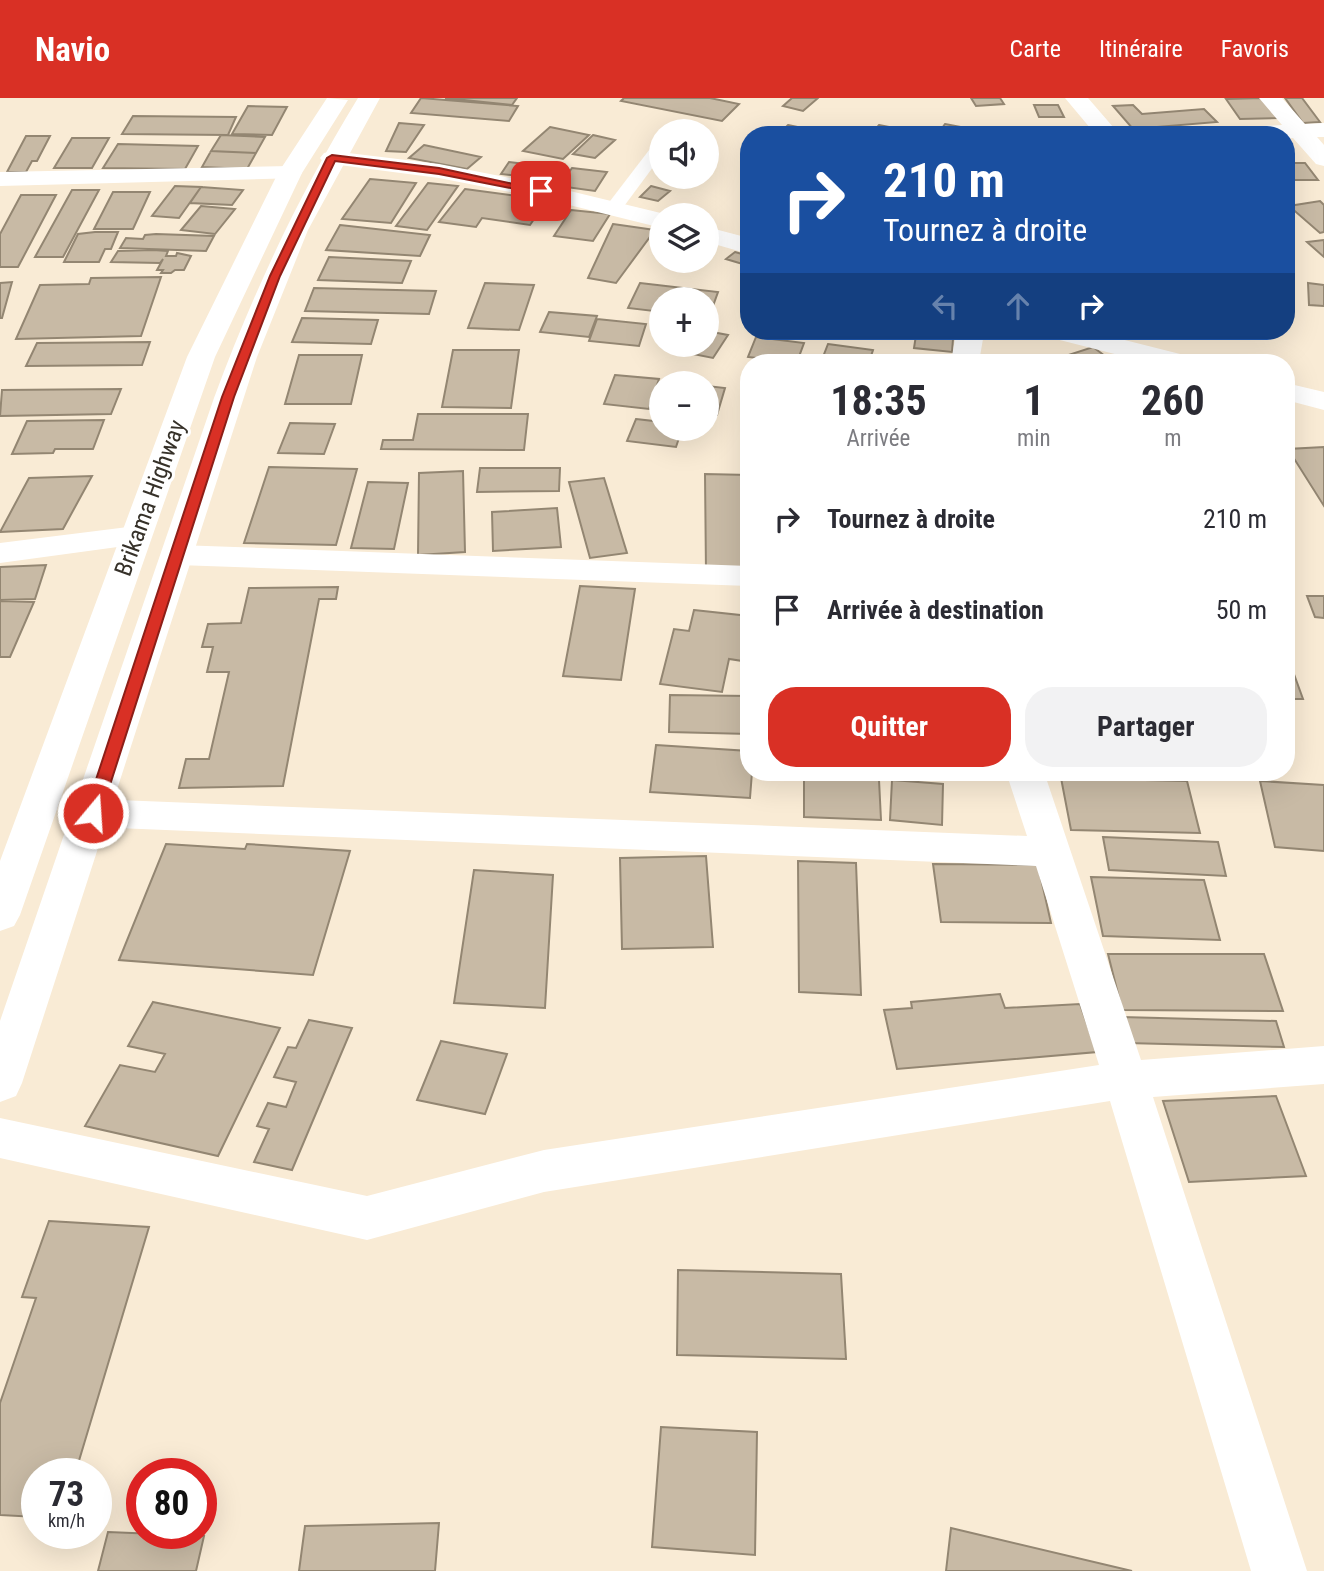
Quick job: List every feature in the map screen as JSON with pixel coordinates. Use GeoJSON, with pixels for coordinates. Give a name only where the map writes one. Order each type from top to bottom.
{"type":"FeatureCollection","features":[{"type":"Feature","properties":{"kind":"main road","name":"Brikama Highway"},"geometry":{"type":"LineString","coordinates":[[0,915],[201,357],[290,173],[338,98]]}},
{"type":"Feature","properties":{"kind":"main road","name":"Brikama Highway"},"geometry":{"type":"LineString","coordinates":[[0,1083],[93,813],[228,397],[270,288],[332,158],[369,98]]}},
{"type":"Feature","properties":{"kind":"main road"},"geometry":{"type":"LineString","coordinates":[[1076,98],[1101,126]]}},
{"type":"Feature","properties":{"kind":"main road"},"geometry":{"type":"LineString","coordinates":[[1270,98],[1293,126]]}},
{"type":"Feature","properties":{"kind":"main road"},"geometry":{"type":"LineString","coordinates":[[1295,129],[1324,159]]}},
{"type":"Feature","properties":{"kind":"main road"},"geometry":{"type":"LineString","coordinates":[[1297,131],[1324,130]]}},
{"type":"Feature","properties":{"kind":"main road"},"geometry":{"type":"LineString","coordinates":[[332,158],[439,171],[649,218]]}},
{"type":"Feature","properties":{"kind":"main road"},"geometry":{"type":"LineString","coordinates":[[0,179],[290,173]]}},
{"type":"Feature","properties":{"kind":"main road"},"geometry":{"type":"LineString","coordinates":[[719,237],[740,243]]}},
{"type":"Feature","properties":{"kind":"main road"},"geometry":{"type":"LineString","coordinates":[[1093,340],[1147,354]]}},
{"type":"Feature","properties":{"kind":"main road"},"geometry":{"type":"LineString","coordinates":[[1295,393],[1324,401]]}},
{"type":"Feature","properties":{"kind":"main road"},"geometry":{"type":"LineString","coordinates":[[0,553],[136,536]]}},
{"type":"Feature","properties":{"kind":"main road"},"geometry":{"type":"LineString","coordinates":[[178,555],[740,576]]}},
{"type":"Feature","properties":{"kind":"main road"},"geometry":{"type":"LineString","coordinates":[[1028,781],[1126,1080],[1279,1571]]}},
{"type":"Feature","properties":{"kind":"main road"},"geometry":{"type":"LineString","coordinates":[[93,813],[1050,852]]}},
{"type":"Feature","properties":{"kind":"main road"},"geometry":{"type":"LineString","coordinates":[[0,1138],[367,1218],[544,1171],[1126,1080],[1324,1065]]}},
{"type":"Feature","properties":{"kind":"lane"},"geometry":{"type":"LineString","coordinates":[[613,209],[649,161]]}},
{"type":"Feature","properties":{"kind":"building"},"geometry":{"type":"Polygon","coordinates":[[[421,98],[518,106],[509,121],[411,113],[421,98]]]}},
{"type":"Feature","properties":{"kind":"building"},"geometry":{"type":"Polygon","coordinates":[[[445,98],[517,98],[512,105],[445,98]]]}},
{"type":"Feature","properties":{"kind":"building"},"geometry":{"type":"Polygon","coordinates":[[[624,98],[710,98],[739,104],[722,121],[621,101],[624,98]]]}},
{"type":"Feature","properties":{"kind":"building"},"geometry":{"type":"Polygon","coordinates":[[[792,98],[818,98],[803,111],[783,106],[792,98]]]}},
{"type":"Feature","properties":{"kind":"building"},"geometry":{"type":"Polygon","coordinates":[[[971,98],[1000,98],[1004,104],[976,106],[971,98]]]}},
{"type":"Feature","properties":{"kind":"building"},"geometry":{"type":"Polygon","coordinates":[[[1262,98],[1278,118],[1240,119],[1226,99],[1262,98]]]}},
{"type":"Feature","properties":{"kind":"building"},"geometry":{"type":"Polygon","coordinates":[[[1285,98],[1302,98],[1320,122],[1303,123],[1285,98]]]}},
{"type":"Feature","properties":{"kind":"building"},"geometry":{"type":"Polygon","coordinates":[[[1034,105],[1058,105],[1064,117],[1039,117],[1034,105]]]}},
{"type":"Feature","properties":{"kind":"building"},"geometry":{"type":"Polygon","coordinates":[[[1133,105],[1142,114],[1204,109],[1217,122],[1130,126],[1113,106],[1133,105]]]}},
{"type":"Feature","properties":{"kind":"building"},"geometry":{"type":"Polygon","coordinates":[[[248,106],[287,107],[272,135],[232,134],[248,106]]]}},
{"type":"Feature","properties":{"kind":"building"},"geometry":{"type":"Polygon","coordinates":[[[133,116],[236,117],[228,135],[122,134],[133,116]]]}},
{"type":"Feature","properties":{"kind":"building"},"geometry":{"type":"Polygon","coordinates":[[[399,123],[424,125],[406,152],[386,151],[399,123]]]}},
{"type":"Feature","properties":{"kind":"building"},"geometry":{"type":"Polygon","coordinates":[[[550,127],[589,135],[563,159],[523,151],[550,127]]]}},
{"type":"Feature","properties":{"kind":"building"},"geometry":{"type":"Polygon","coordinates":[[[221,135],[265,137],[256,153],[211,151],[221,135]]]}},
{"type":"Feature","properties":{"kind":"building"},"geometry":{"type":"Polygon","coordinates":[[[593,135],[615,140],[595,158],[573,154],[593,135]]]}},
{"type":"Feature","properties":{"kind":"building"},"geometry":{"type":"Polygon","coordinates":[[[26,136],[50,136],[37,161],[32,161],[26,172],[7,172],[26,136]]]}},
{"type":"Feature","properties":{"kind":"building"},"geometry":{"type":"Polygon","coordinates":[[[72,138],[109,138],[92,168],[54,168],[72,138]]]}},
{"type":"Feature","properties":{"kind":"building"},"geometry":{"type":"Polygon","coordinates":[[[118,144],[198,146],[185,169],[103,168],[118,144]]]}},
{"type":"Feature","properties":{"kind":"building"},"geometry":{"type":"Polygon","coordinates":[[[424,145],[481,157],[467,169],[409,158],[424,145]]]}},
{"type":"Feature","properties":{"kind":"building"},"geometry":{"type":"Polygon","coordinates":[[[211,151],[256,153],[247,169],[202,167],[211,151]]]}},
{"type":"Feature","properties":{"kind":"building"},"geometry":{"type":"Polygon","coordinates":[[[509,162],[566,169],[558,180],[501,174],[509,162]]]}},
{"type":"Feature","properties":{"kind":"building"},"geometry":{"type":"Polygon","coordinates":[[[1295,163],[1305,163],[1318,180],[1295,180],[1295,163]]]}},
{"type":"Feature","properties":{"kind":"building"},"geometry":{"type":"Polygon","coordinates":[[[572,168],[607,172],[595,191],[559,186],[572,168]]]}},
{"type":"Feature","properties":{"kind":"building"},"geometry":{"type":"Polygon","coordinates":[[[370,179],[416,183],[391,223],[342,219],[370,179]]]}},
{"type":"Feature","properties":{"kind":"building"},"geometry":{"type":"Polygon","coordinates":[[[428,183],[458,186],[427,230],[396,226],[428,183]]]}},
{"type":"Feature","properties":{"kind":"building"},"geometry":{"type":"Polygon","coordinates":[[[175,186],[201,187],[179,218],[152,216],[175,186]]]}},
{"type":"Feature","properties":{"kind":"building"},"geometry":{"type":"Polygon","coordinates":[[[201,187],[243,190],[232,205],[190,203],[201,187]]]}},
{"type":"Feature","properties":{"kind":"building"},"geometry":{"type":"Polygon","coordinates":[[[649,188],[670,191],[658,201],[640,197],[649,188]]]}},
{"type":"Feature","properties":{"kind":"building"},"geometry":{"type":"Polygon","coordinates":[[[465,189],[547,200],[530,225],[482,218],[476,227],[439,222],[465,189]]]}},
{"type":"Feature","properties":{"kind":"building"},"geometry":{"type":"Polygon","coordinates":[[[72,190],[99,190],[63,257],[35,257],[72,190]]]}},
{"type":"Feature","properties":{"kind":"building"},"geometry":{"type":"Polygon","coordinates":[[[113,192],[150,192],[133,229],[94,229],[113,192]]]}},
{"type":"Feature","properties":{"kind":"building"},"geometry":{"type":"Polygon","coordinates":[[[21,195],[56,195],[18,267],[0,267],[0,234],[21,195]]]}},
{"type":"Feature","properties":{"kind":"building"},"geometry":{"type":"Polygon","coordinates":[[[1320,201],[1324,205],[1324,232],[1320,233],[1295,211],[1295,205],[1320,201]]]}},
{"type":"Feature","properties":{"kind":"building"},"geometry":{"type":"Polygon","coordinates":[[[201,206],[235,209],[215,234],[181,230],[201,206]]]}},
{"type":"Feature","properties":{"kind":"building"},"geometry":{"type":"Polygon","coordinates":[[[571,210],[610,214],[593,241],[554,236],[571,210]]]}},
{"type":"Feature","properties":{"kind":"building"},"geometry":{"type":"Polygon","coordinates":[[[613,224],[649,229],[649,238],[616,283],[588,278],[613,224]]]}},
{"type":"Feature","properties":{"kind":"building"},"geometry":{"type":"Polygon","coordinates":[[[340,225],[430,235],[420,256],[326,250],[340,225]]]}},
{"type":"Feature","properties":{"kind":"building"},"geometry":{"type":"Polygon","coordinates":[[[118,232],[111,249],[105,249],[99,262],[64,262],[78,234],[118,232]]]}},
{"type":"Feature","properties":{"kind":"building"},"geometry":{"type":"Polygon","coordinates":[[[145,235],[214,236],[206,251],[120,248],[126,238],[143,239],[145,235]]]}},
{"type":"Feature","properties":{"kind":"building"},"geometry":{"type":"Polygon","coordinates":[[[1324,240],[1324,257],[1307,242],[1324,240]]]}},
{"type":"Feature","properties":{"kind":"building"},"geometry":{"type":"Polygon","coordinates":[[[118,251],[168,251],[166,256],[176,256],[177,253],[191,256],[184,270],[171,273],[157,270],[163,259],[160,263],[111,262],[118,251]]]}},
{"type":"Feature","properties":{"kind":"building"},"geometry":{"type":"Polygon","coordinates":[[[735,252],[740,253],[740,263],[726,259],[735,252]]]}},
{"type":"Feature","properties":{"kind":"building"},"geometry":{"type":"Polygon","coordinates":[[[329,257],[411,261],[402,283],[318,280],[329,257]]]}},
{"type":"Feature","properties":{"kind":"building"},"geometry":{"type":"Polygon","coordinates":[[[161,277],[141,336],[16,339],[40,285],[89,284],[91,278],[161,277]]]}},
{"type":"Feature","properties":{"kind":"building"},"geometry":{"type":"Polygon","coordinates":[[[12,282],[2,318],[0,318],[0,283],[12,282]]]}},
{"type":"Feature","properties":{"kind":"building"},"geometry":{"type":"Polygon","coordinates":[[[485,283],[534,285],[519,330],[468,328],[485,283]]]}},
{"type":"Feature","properties":{"kind":"building"},"geometry":{"type":"Polygon","coordinates":[[[640,283],[675,287],[649,287],[649,310],[628,308],[640,283]]]}},
{"type":"Feature","properties":{"kind":"building"},"geometry":{"type":"Polygon","coordinates":[[[1308,283],[1324,285],[1324,306],[1309,305],[1308,283]]]}},
{"type":"Feature","properties":{"kind":"building"},"geometry":{"type":"Polygon","coordinates":[[[314,288],[436,291],[429,314],[305,311],[314,288]]]}},
{"type":"Feature","properties":{"kind":"building"},"geometry":{"type":"Polygon","coordinates":[[[549,312],[597,316],[589,337],[540,332],[549,312]]]}},
{"type":"Feature","properties":{"kind":"building"},"geometry":{"type":"Polygon","coordinates":[[[302,318],[378,320],[371,344],[292,342],[302,318]]]}},
{"type":"Feature","properties":{"kind":"building"},"geometry":{"type":"Polygon","coordinates":[[[597,319],[646,324],[639,346],[589,341],[597,319]]]}},
{"type":"Feature","properties":{"kind":"building"},"geometry":{"type":"Polygon","coordinates":[[[719,333],[728,335],[719,349],[719,333]]]}},
{"type":"Feature","properties":{"kind":"building"},"geometry":{"type":"Polygon","coordinates":[[[755,340],[804,343],[800,354],[749,354],[755,340]]]}},
{"type":"Feature","properties":{"kind":"building"},"geometry":{"type":"Polygon","coordinates":[[[915,340],[953,340],[952,352],[914,348],[915,340]]]}},
{"type":"Feature","properties":{"kind":"building"},"geometry":{"type":"Polygon","coordinates":[[[150,342],[142,365],[26,366],[37,343],[150,342]]]}},
{"type":"Feature","properties":{"kind":"building"},"geometry":{"type":"Polygon","coordinates":[[[828,344],[873,350],[872,354],[824,354],[828,344]]]}},
{"type":"Feature","properties":{"kind":"building"},"geometry":{"type":"Polygon","coordinates":[[[1093,347],[1102,354],[1072,354],[1093,347]]]}},
{"type":"Feature","properties":{"kind":"building"},"geometry":{"type":"Polygon","coordinates":[[[453,350],[519,350],[511,408],[442,407],[453,350]]]}},
{"type":"Feature","properties":{"kind":"building"},"geometry":{"type":"Polygon","coordinates":[[[299,355],[362,355],[351,404],[285,404],[299,355]]]}},
{"type":"Feature","properties":{"kind":"building"},"geometry":{"type":"Polygon","coordinates":[[[615,375],[649,378],[649,409],[604,404],[615,375]]]}},
{"type":"Feature","properties":{"kind":"building"},"geometry":{"type":"Polygon","coordinates":[[[719,387],[725,388],[719,408],[719,387]]]}},
{"type":"Feature","properties":{"kind":"building"},"geometry":{"type":"Polygon","coordinates":[[[121,389],[111,414],[0,416],[2,390],[121,389]]]}},
{"type":"Feature","properties":{"kind":"building"},"geometry":{"type":"Polygon","coordinates":[[[418,414],[528,414],[524,450],[381,449],[383,440],[413,440],[418,414]]]}},
{"type":"Feature","properties":{"kind":"building"},"geometry":{"type":"Polygon","coordinates":[[[636,419],[649,420],[649,441],[678,441],[676,447],[627,441],[636,419]]]}},
{"type":"Feature","properties":{"kind":"building"},"geometry":{"type":"Polygon","coordinates":[[[104,420],[93,449],[55,449],[53,453],[12,454],[27,421],[104,420]]]}},
{"type":"Feature","properties":{"kind":"building"},"geometry":{"type":"Polygon","coordinates":[[[290,423],[335,424],[324,454],[278,453],[290,423]]]}},
{"type":"Feature","properties":{"kind":"building"},"geometry":{"type":"Polygon","coordinates":[[[1324,447],[1324,506],[1295,460],[1295,449],[1324,447]]]}},
{"type":"Feature","properties":{"kind":"building"},"geometry":{"type":"Polygon","coordinates":[[[269,467],[357,469],[336,545],[244,543],[269,467]]]}},
{"type":"Feature","properties":{"kind":"building"},"geometry":{"type":"Polygon","coordinates":[[[480,468],[560,468],[559,491],[477,492],[480,468]]]}},
{"type":"Feature","properties":{"kind":"building"},"geometry":{"type":"Polygon","coordinates":[[[463,471],[465,552],[418,555],[419,473],[463,471]]]}},
{"type":"Feature","properties":{"kind":"building"},"geometry":{"type":"Polygon","coordinates":[[[705,474],[740,475],[740,572],[706,572],[705,474]]]}},
{"type":"Feature","properties":{"kind":"building"},"geometry":{"type":"Polygon","coordinates":[[[92,476],[63,529],[0,532],[29,478],[92,476]]]}},
{"type":"Feature","properties":{"kind":"building"},"geometry":{"type":"Polygon","coordinates":[[[604,478],[627,553],[590,558],[569,482],[604,478]]]}},
{"type":"Feature","properties":{"kind":"building"},"geometry":{"type":"Polygon","coordinates":[[[368,482],[408,483],[394,549],[351,548],[368,482]]]}},
{"type":"Feature","properties":{"kind":"building"},"geometry":{"type":"Polygon","coordinates":[[[557,508],[561,547],[493,551],[492,512],[557,508]]]}},
{"type":"Feature","properties":{"kind":"building"},"geometry":{"type":"Polygon","coordinates":[[[46,565],[35,599],[0,600],[0,567],[46,565]]]}},
{"type":"Feature","properties":{"kind":"building"},"geometry":{"type":"Polygon","coordinates":[[[580,586],[635,589],[621,680],[563,676],[580,586]]]}},
{"type":"Feature","properties":{"kind":"building"},"geometry":{"type":"Polygon","coordinates":[[[338,587],[336,599],[319,599],[283,786],[179,788],[186,759],[209,759],[229,672],[207,672],[213,647],[202,647],[208,624],[241,623],[249,588],[338,587]]]}},
{"type":"Feature","properties":{"kind":"building"},"geometry":{"type":"Polygon","coordinates":[[[1307,596],[1324,596],[1324,618],[1315,617],[1307,596]]]}},
{"type":"Feature","properties":{"kind":"building"},"geometry":{"type":"Polygon","coordinates":[[[0,601],[34,602],[10,657],[0,657],[0,601]]]}},
{"type":"Feature","properties":{"kind":"building"},"geometry":{"type":"Polygon","coordinates":[[[694,610],[740,615],[740,661],[729,659],[722,692],[660,684],[674,629],[689,631],[694,610]]]}},
{"type":"Feature","properties":{"kind":"building"},"geometry":{"type":"Polygon","coordinates":[[[1295,677],[1303,699],[1295,699],[1295,677]]]}},
{"type":"Feature","properties":{"kind":"building"},"geometry":{"type":"Polygon","coordinates":[[[670,695],[740,696],[740,734],[669,732],[670,695]]]}},
{"type":"Feature","properties":{"kind":"building"},"geometry":{"type":"Polygon","coordinates":[[[656,745],[740,750],[740,781],[751,781],[750,798],[650,792],[656,745]]]}},
{"type":"Feature","properties":{"kind":"building"},"geometry":{"type":"Polygon","coordinates":[[[804,781],[879,781],[881,820],[804,817],[804,781]]]}},
{"type":"Feature","properties":{"kind":"building"},"geometry":{"type":"Polygon","coordinates":[[[892,781],[943,784],[942,825],[890,820],[892,781]]]}},
{"type":"Feature","properties":{"kind":"building"},"geometry":{"type":"Polygon","coordinates":[[[1062,781],[1187,781],[1200,833],[1071,830],[1062,781]]]}},
{"type":"Feature","properties":{"kind":"building"},"geometry":{"type":"Polygon","coordinates":[[[1260,781],[1324,785],[1324,851],[1275,847],[1260,781]]]}},
{"type":"Feature","properties":{"kind":"building"},"geometry":{"type":"Polygon","coordinates":[[[1103,837],[1218,842],[1226,876],[1109,870],[1103,837]]]}},
{"type":"Feature","properties":{"kind":"building"},"geometry":{"type":"Polygon","coordinates":[[[166,844],[245,849],[247,844],[350,851],[313,975],[119,960],[166,844]]]}},
{"type":"Feature","properties":{"kind":"building"},"geometry":{"type":"Polygon","coordinates":[[[706,856],[713,947],[622,949],[620,858],[706,856]]]}},
{"type":"Feature","properties":{"kind":"building"},"geometry":{"type":"Polygon","coordinates":[[[798,861],[856,863],[861,995],[799,992],[798,861]]]}},
{"type":"Feature","properties":{"kind":"building"},"geometry":{"type":"Polygon","coordinates":[[[933,864],[1038,865],[1051,923],[941,922],[933,864]]]}},
{"type":"Feature","properties":{"kind":"building"},"geometry":{"type":"Polygon","coordinates":[[[474,870],[553,875],[545,1008],[454,1003],[474,870]]]}},
{"type":"Feature","properties":{"kind":"building"},"geometry":{"type":"Polygon","coordinates":[[[1091,877],[1204,880],[1220,940],[1103,936],[1091,877]]]}},
{"type":"Feature","properties":{"kind":"building"},"geometry":{"type":"Polygon","coordinates":[[[1108,954],[1264,954],[1283,1011],[1122,1010],[1108,954]]]}},
{"type":"Feature","properties":{"kind":"building"},"geometry":{"type":"Polygon","coordinates":[[[1000,994],[1005,1008],[1080,1004],[1097,1052],[897,1069],[884,1010],[912,1008],[911,1002],[1000,994]]]}},
{"type":"Feature","properties":{"kind":"building"},"geometry":{"type":"Polygon","coordinates":[[[153,1002],[280,1028],[218,1156],[85,1126],[120,1065],[155,1072],[165,1054],[128,1046],[153,1002]]]}},
{"type":"Feature","properties":{"kind":"building"},"geometry":{"type":"Polygon","coordinates":[[[1121,1017],[1276,1021],[1284,1047],[1127,1043],[1121,1017]]]}},
{"type":"Feature","properties":{"kind":"building"},"geometry":{"type":"Polygon","coordinates":[[[309,1020],[352,1028],[292,1170],[254,1162],[269,1129],[257,1126],[268,1103],[286,1107],[296,1082],[274,1077],[288,1047],[296,1048],[309,1020]]]}},
{"type":"Feature","properties":{"kind":"building"},"geometry":{"type":"Polygon","coordinates":[[[441,1041],[507,1054],[485,1114],[417,1100],[441,1041]]]}},
{"type":"Feature","properties":{"kind":"building"},"geometry":{"type":"Polygon","coordinates":[[[1276,1096],[1306,1176],[1189,1182],[1163,1101],[1276,1096]]]}},
{"type":"Feature","properties":{"kind":"building"},"geometry":{"type":"Polygon","coordinates":[[[49,1221],[149,1227],[80,1458],[21,1458],[21,1516],[0,1515],[0,1403],[36,1298],[22,1297],[49,1221]]]}},
{"type":"Feature","properties":{"kind":"building"},"geometry":{"type":"Polygon","coordinates":[[[678,1270],[841,1274],[846,1359],[677,1355],[678,1270]]]}},
{"type":"Feature","properties":{"kind":"building"},"geometry":{"type":"Polygon","coordinates":[[[661,1427],[757,1432],[755,1555],[652,1547],[661,1427]]]}},
{"type":"Feature","properties":{"kind":"building"},"geometry":{"type":"Polygon","coordinates":[[[439,1523],[435,1571],[299,1571],[305,1526],[439,1523]]]}},
{"type":"Feature","properties":{"kind":"building"},"geometry":{"type":"Polygon","coordinates":[[[951,1528],[1132,1571],[946,1571],[951,1528]]]}},
{"type":"Feature","properties":{"kind":"building"},"geometry":{"type":"Polygon","coordinates":[[[112,1532],[126,1533],[126,1549],[201,1549],[196,1571],[98,1571],[104,1549],[112,1549],[112,1532]]]}},
{"type":"Feature","properties":{"kind":"route"},"geometry":{"type":"LineString","coordinates":[[93,813],[228,397],[275,276],[332,158],[439,171],[541,191]]}}]}
